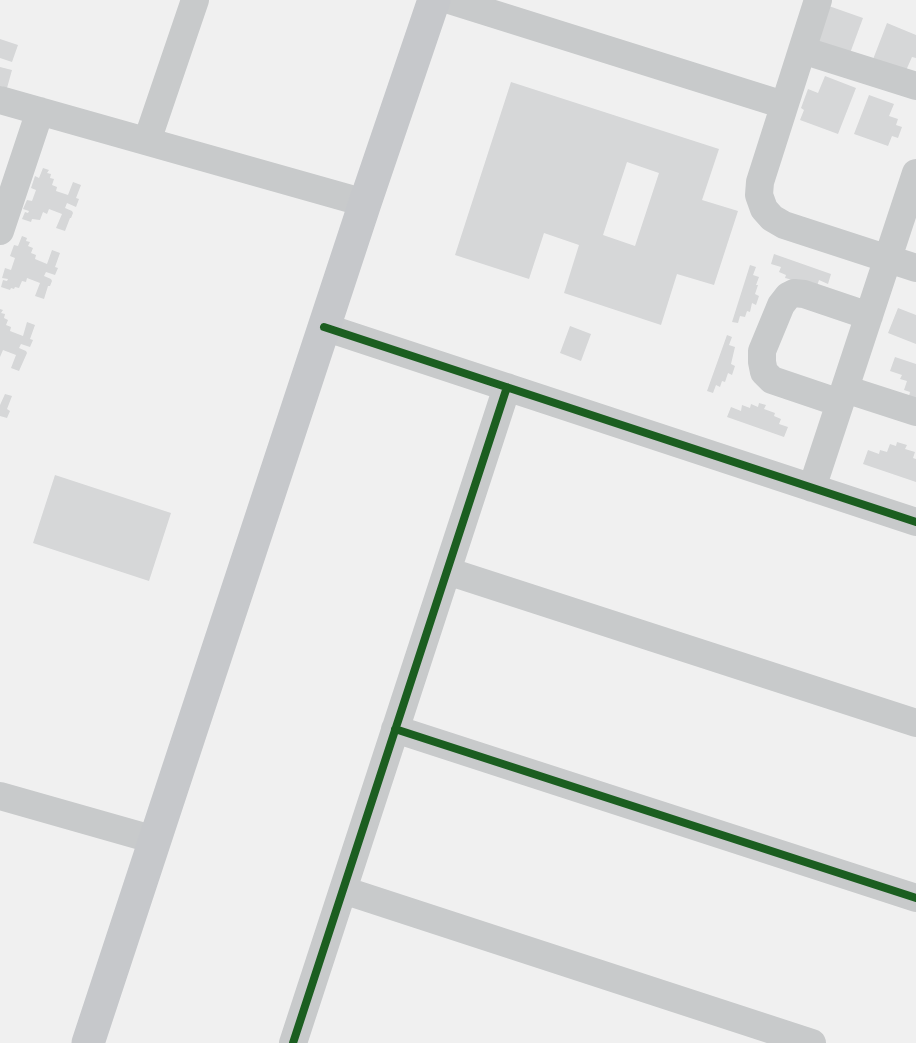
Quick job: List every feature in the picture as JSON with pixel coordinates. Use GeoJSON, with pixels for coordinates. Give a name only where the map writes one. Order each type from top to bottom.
{"type":"FeatureCollection","features":[{"type":"Feature","properties":{"kind":"main road"},"geometry":{"type":"LineString","coordinates":[[73,1043],[148,838],[324,327],[357,201],[419,0]]}},
{"type":"Feature","properties":{"kind":"main road"},"geometry":{"type":"LineString","coordinates":[[88,1043],[148,838],[307,333],[434,0]]}},
{"type":"Feature","properties":{"kind":"street"},"geometry":{"type":"LineString","coordinates":[[147,141],[193,0]]}},
{"type":"Feature","properties":{"kind":"street"},"geometry":{"type":"LineString","coordinates":[[449,0],[784,105]]}},
{"type":"Feature","properties":{"kind":"street"},"geometry":{"type":"LineString","coordinates":[[818,0],[760,182],[759,195],[764,209],[772,218],[784,225],[916,268]]}},
{"type":"Feature","properties":{"kind":"street"},"geometry":{"type":"LineString","coordinates":[[802,50],[916,86]]}},
{"type":"Feature","properties":{"kind":"street"},"geometry":{"type":"LineString","coordinates":[[0,100],[357,201]]}},
{"type":"Feature","properties":{"kind":"street"},"geometry":{"type":"LineString","coordinates":[[0,231],[40,111]]}},
{"type":"Feature","properties":{"kind":"street"},"geometry":{"type":"LineString","coordinates":[[812,488],[916,173]]}},
{"type":"Feature","properties":{"kind":"street"},"geometry":{"type":"LineString","coordinates":[[869,316],[804,294],[794,293],[788,296],[781,305],[762,351],[764,372],[772,380],[916,412]]}},
{"type":"Feature","properties":{"kind":"street"},"geometry":{"type":"LineString","coordinates":[[324,327],[916,522]]}},
{"type":"Feature","properties":{"kind":"street"},"geometry":{"type":"LineString","coordinates":[[293,1043],[507,387]]}},
{"type":"Feature","properties":{"kind":"street"},"geometry":{"type":"LineString","coordinates":[[447,571],[916,723]]}},
{"type":"Feature","properties":{"kind":"street"},"geometry":{"type":"LineString","coordinates":[[395,729],[916,898]]}},
{"type":"Feature","properties":{"kind":"street"},"geometry":{"type":"LineString","coordinates":[[0,796],[148,838]]}},
{"type":"Feature","properties":{"kind":"street"},"geometry":{"type":"LineString","coordinates":[[343,891],[812,1043]]}},
{"type":"Feature","properties":{"kind":"building"},"geometry":{"type":"Polygon","coordinates":[[[826,5],[863,18],[849,56],[812,43],[826,5]]]}},
{"type":"Feature","properties":{"kind":"building"},"geometry":{"type":"Polygon","coordinates":[[[887,23],[916,35],[916,58],[912,57],[904,75],[872,62],[887,23]]]}},
{"type":"Feature","properties":{"kind":"building"},"geometry":{"type":"Polygon","coordinates":[[[0,39],[18,45],[12,62],[0,58],[0,39]]]}},
{"type":"Feature","properties":{"kind":"building"},"geometry":{"type":"Polygon","coordinates":[[[0,67],[12,70],[7,88],[0,86],[0,67]]]}},
{"type":"Feature","properties":{"kind":"building"},"geometry":{"type":"Polygon","coordinates":[[[825,76],[856,88],[838,134],[800,120],[804,110],[801,108],[808,89],[818,93],[825,76]]]}},
{"type":"Feature","properties":{"kind":"building"},"geometry":{"type":"Polygon","coordinates":[[[511,82],[719,149],[702,200],[738,211],[714,285],[677,274],[661,325],[564,293],[579,245],[544,233],[529,279],[455,255],[511,82]],[[627,162],[603,235],[635,246],[659,173],[627,162]]]}},
{"type":"Feature","properties":{"kind":"building"},"geometry":{"type":"Polygon","coordinates":[[[869,95],[894,104],[889,116],[898,119],[896,125],[902,127],[898,138],[892,136],[888,146],[854,134],[869,95]]]}},
{"type":"Feature","properties":{"kind":"building"},"geometry":{"type":"Polygon","coordinates":[[[43,168],[49,170],[47,173],[51,174],[50,178],[54,179],[52,185],[57,187],[56,191],[68,195],[73,182],[81,185],[76,198],[79,199],[76,207],[67,203],[65,208],[73,213],[65,231],[56,228],[62,214],[49,209],[47,214],[43,212],[40,220],[32,219],[31,222],[22,219],[25,212],[29,211],[23,209],[27,200],[32,201],[36,190],[31,188],[35,176],[39,178],[43,168]]]}},
{"type":"Feature","properties":{"kind":"building"},"geometry":{"type":"Polygon","coordinates":[[[22,236],[30,242],[28,246],[33,248],[31,253],[36,255],[35,259],[47,264],[52,250],[60,253],[55,275],[46,272],[44,276],[52,281],[44,299],[35,296],[40,283],[27,278],[26,282],[22,281],[19,288],[15,287],[10,290],[1,287],[3,280],[8,279],[2,278],[5,268],[11,270],[15,258],[10,256],[14,245],[18,246],[22,236]]]}},
{"type":"Feature","properties":{"kind":"building"},"geometry":{"type":"Polygon","coordinates":[[[774,254],[831,274],[828,284],[819,280],[817,286],[785,278],[786,275],[779,272],[781,267],[771,264],[774,254]]]}},
{"type":"Feature","properties":{"kind":"building"},"geometry":{"type":"Polygon","coordinates":[[[750,265],[756,267],[753,275],[759,277],[755,294],[759,296],[756,305],[752,303],[750,312],[747,311],[745,317],[740,316],[738,323],[732,322],[750,265]]]}},
{"type":"Feature","properties":{"kind":"building"},"geometry":{"type":"Polygon","coordinates":[[[898,308],[916,315],[916,344],[888,333],[898,308]]]}},
{"type":"Feature","properties":{"kind":"building"},"geometry":{"type":"Polygon","coordinates":[[[0,309],[3,310],[1,313],[5,314],[4,318],[8,320],[6,325],[11,327],[10,331],[23,336],[27,322],[35,325],[30,347],[21,344],[19,348],[27,353],[19,371],[11,368],[16,355],[3,350],[0,357],[0,309]]]}},
{"type":"Feature","properties":{"kind":"building"},"geometry":{"type":"Polygon","coordinates":[[[570,326],[591,334],[581,361],[560,353],[570,326]]]}},
{"type":"Feature","properties":{"kind":"building"},"geometry":{"type":"Polygon","coordinates":[[[727,335],[732,337],[729,345],[735,347],[731,364],[735,366],[732,375],[728,373],[725,382],[722,381],[720,387],[716,385],[713,393],[707,391],[727,335]]]}},
{"type":"Feature","properties":{"kind":"building"},"geometry":{"type":"Polygon","coordinates":[[[895,357],[916,364],[916,399],[909,396],[910,392],[904,390],[907,381],[900,379],[902,375],[890,371],[895,357]]]}},
{"type":"Feature","properties":{"kind":"building"},"geometry":{"type":"Polygon","coordinates":[[[5,394],[12,396],[7,409],[10,411],[7,418],[0,416],[0,405],[5,394]]]}},
{"type":"Feature","properties":{"kind":"building"},"geometry":{"type":"Polygon","coordinates":[[[759,403],[766,405],[764,409],[775,413],[774,416],[781,419],[779,424],[788,427],[784,437],[727,417],[731,407],[741,411],[742,405],[750,408],[751,404],[758,407],[759,403]]]}},
{"type":"Feature","properties":{"kind":"building"},"geometry":{"type":"Polygon","coordinates":[[[897,442],[907,445],[905,449],[915,452],[913,458],[916,459],[916,482],[863,464],[868,450],[879,454],[880,450],[887,452],[890,444],[896,446],[897,442]]]}},
{"type":"Feature","properties":{"kind":"building"},"geometry":{"type":"Polygon","coordinates":[[[55,475],[171,513],[149,581],[33,543],[55,475]]]}},
{"type":"Feature","properties":{"kind":"cycle path"},"geometry":{"type":"LineString","coordinates":[[324,327],[916,522]]}},
{"type":"Feature","properties":{"kind":"cycle path"},"geometry":{"type":"LineString","coordinates":[[293,1043],[507,387]]}},
{"type":"Feature","properties":{"kind":"cycle path"},"geometry":{"type":"LineString","coordinates":[[395,729],[916,898]]}}]}
